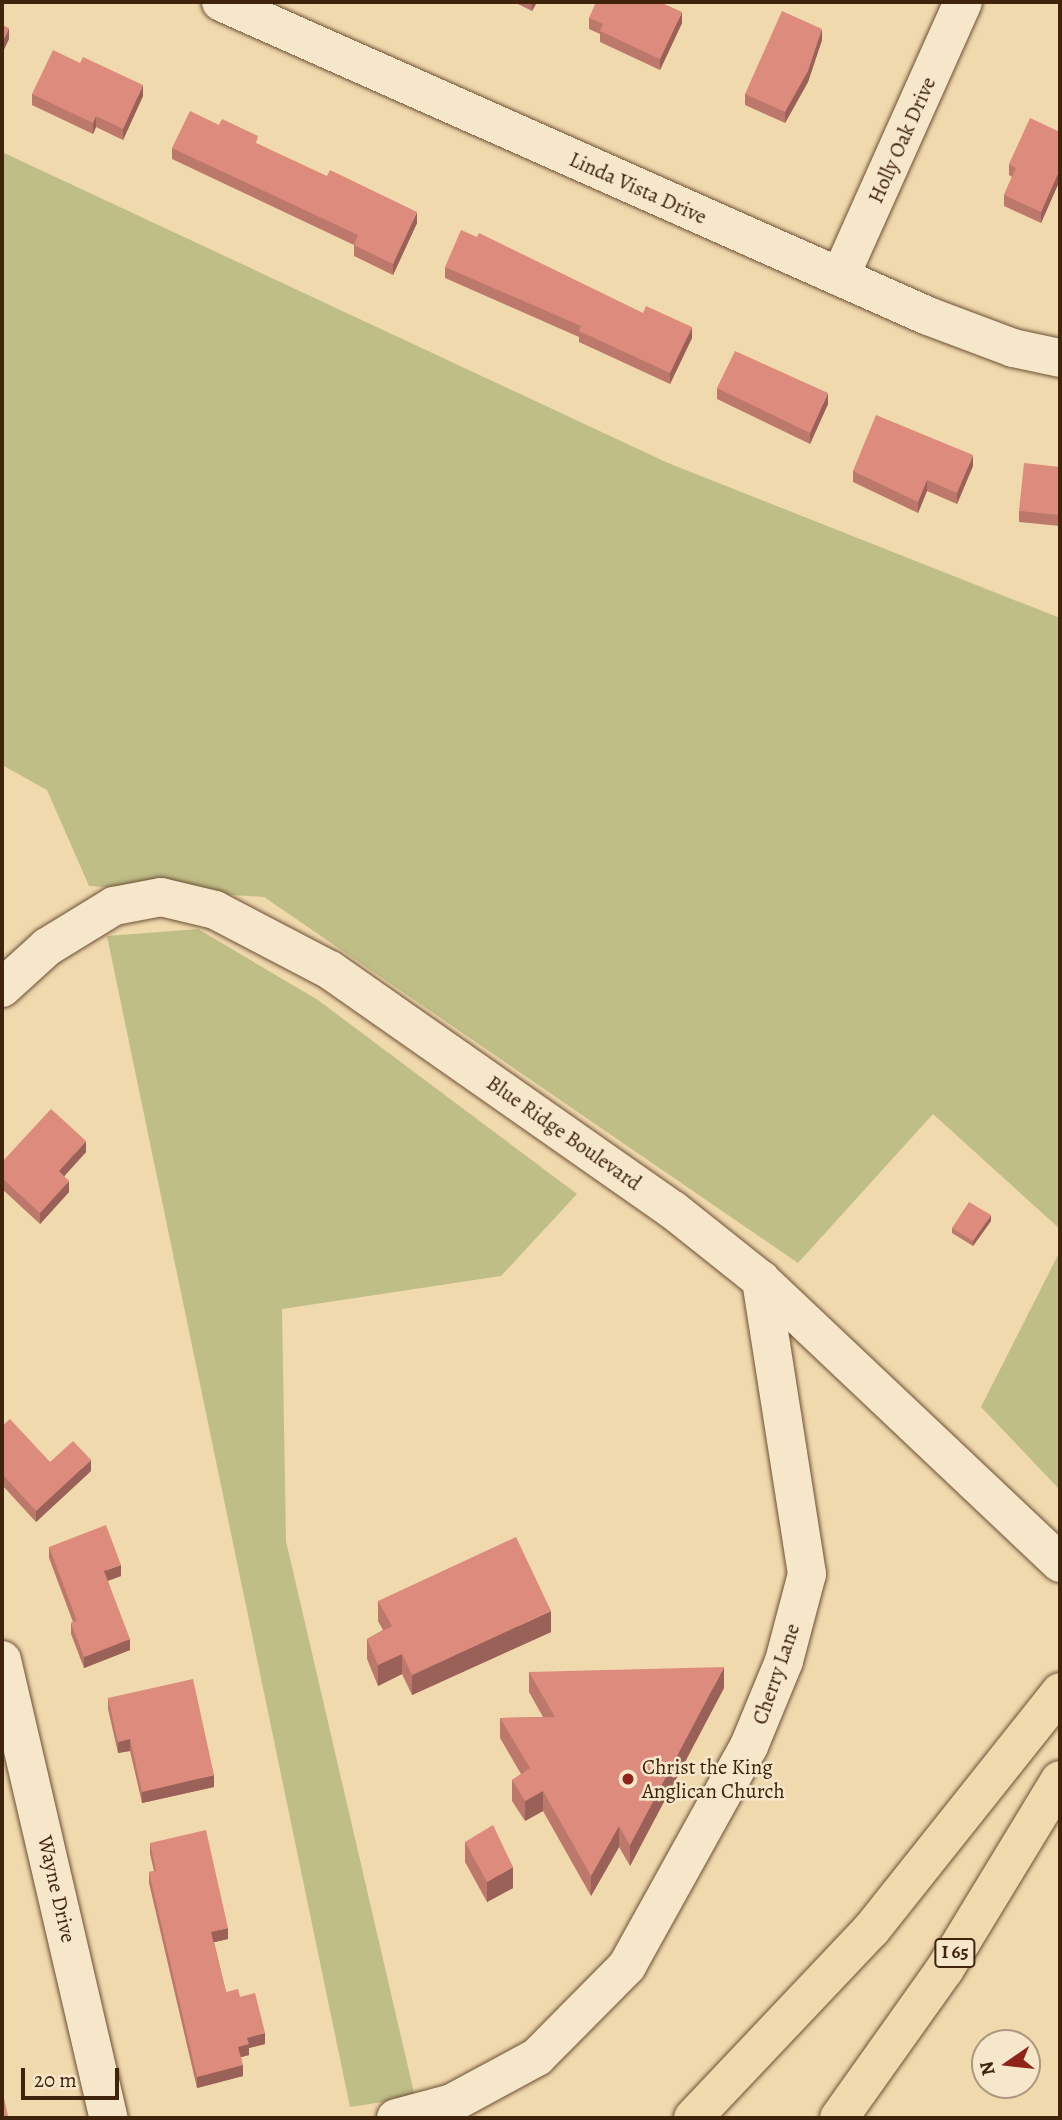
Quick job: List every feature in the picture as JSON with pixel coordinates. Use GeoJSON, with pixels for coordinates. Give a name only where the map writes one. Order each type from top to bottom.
{"type":"FeatureCollection","features":[{"type":"Feature","properties":{"kind":"highway"},"geometry":{"type":"LineString","coordinates":[[693,2118],[871,1930],[1060,1692]]}},
{"type":"Feature","properties":{"kind":"highway","name":"I 65"},"geometry":{"type":"LineString","coordinates":[[839,2118],[946,1969],[1060,1780]]}},
{"type":"Feature","properties":{"kind":"street","name":"Linda Vista Drive"},"geometry":{"type":"LineString","coordinates":[[221,2],[972,334],[1060,358]]}},
{"type":"Feature","properties":{"kind":"street","name":"Holly Oak Drive"},"geometry":{"type":"LineString","coordinates":[[840,277],[963,2]]}},
{"type":"Feature","properties":{"kind":"street","name":"Blue Ridge Boulevard"},"geometry":{"type":"LineString","coordinates":[[2,988],[47,947],[114,905],[161,897],[215,910],[330,970],[673,1210],[761,1280],[1060,1563]]}},
{"type":"Feature","properties":{"kind":"street","name":"Cherry Lane"},"geometry":{"type":"LineString","coordinates":[[396,2118],[452,2103],[537,2057],[627,1966],[749,1746],[784,1661],[807,1574],[761,1280]]}},
{"type":"Feature","properties":{"kind":"street","name":"Wayne Drive"},"geometry":{"type":"LineString","coordinates":[[2,1660],[109,2118]]}},
{"type":"Feature","properties":{"kind":"shaded area"},"geometry":{"type":"Polygon","coordinates":[[[2,152],[668,463],[1060,618],[1060,1229],[933,1114],[798,1263],[264,897],[89,886],[47,790],[2,765],[2,152]]]}},
{"type":"Feature","properties":{"kind":"shaded area"},"geometry":{"type":"Polygon","coordinates":[[[198,929],[318,1000],[577,1194],[501,1276],[282,1309],[286,1541],[415,2097],[350,2107],[107,936],[198,929]]]}},
{"type":"Feature","properties":{"kind":"shaded area"},"geometry":{"type":"Polygon","coordinates":[[[1060,1251],[1060,1490],[981,1407],[1060,1251]]]}},
{"type":"Feature","properties":{"kind":"building"},"geometry":{"type":"Polygon","coordinates":[[[596,2],[660,2],[682,12],[660,59],[600,31],[603,24],[589,18],[596,2]]]}},
{"type":"Feature","properties":{"kind":"building"},"geometry":{"type":"Polygon","coordinates":[[[782,11],[822,29],[808,71],[785,112],[745,94],[782,11]]]}},
{"type":"Feature","properties":{"kind":"building"},"geometry":{"type":"Polygon","coordinates":[[[2,25],[9,28],[2,43],[2,25]]]}},
{"type":"Feature","properties":{"kind":"building"},"geometry":{"type":"Polygon","coordinates":[[[53,50],[80,63],[83,57],[143,85],[123,129],[96,116],[93,123],[32,94],[53,50]]]}},
{"type":"Feature","properties":{"kind":"building"},"geometry":{"type":"Polygon","coordinates":[[[190,111],[219,125],[222,119],[258,136],[256,143],[327,176],[330,170],[417,212],[393,264],[354,245],[358,235],[172,148],[190,111]]]}},
{"type":"Feature","properties":{"kind":"building"},"geometry":{"type":"Polygon","coordinates":[[[1030,118],[1060,132],[1060,169],[1041,212],[1004,195],[1016,168],[1009,164],[1030,118]]]}},
{"type":"Feature","properties":{"kind":"building"},"geometry":{"type":"Polygon","coordinates":[[[461,230],[477,237],[479,233],[643,313],[646,306],[692,327],[670,373],[579,331],[581,326],[445,267],[461,230]]]}},
{"type":"Feature","properties":{"kind":"building"},"geometry":{"type":"Polygon","coordinates":[[[735,351],[828,393],[810,433],[717,388],[735,351]]]}},
{"type":"Feature","properties":{"kind":"building"},"geometry":{"type":"Polygon","coordinates":[[[876,415],[973,455],[957,493],[927,480],[918,502],[853,471],[876,415]]]}},
{"type":"Feature","properties":{"kind":"building"},"geometry":{"type":"Polygon","coordinates":[[[1024,463],[1060,467],[1060,515],[1019,511],[1024,463]]]}},
{"type":"Feature","properties":{"kind":"building"},"geometry":{"type":"Polygon","coordinates":[[[51,1109],[86,1141],[59,1171],[69,1181],[40,1213],[2,1178],[2,1162],[51,1109]]]}},
{"type":"Feature","properties":{"kind":"building"},"geometry":{"type":"Polygon","coordinates":[[[969,1202],[991,1215],[973,1241],[952,1228],[969,1202]]]}},
{"type":"Feature","properties":{"kind":"building"},"geometry":{"type":"Polygon","coordinates":[[[10,1419],[50,1462],[73,1441],[91,1460],[36,1511],[2,1474],[2,1426],[10,1419]]]}},
{"type":"Feature","properties":{"kind":"building"},"geometry":{"type":"Polygon","coordinates":[[[106,1525],[121,1565],[104,1571],[130,1639],[84,1657],[71,1623],[77,1621],[49,1547],[106,1525]]]}},
{"type":"Feature","properties":{"kind":"building"},"geometry":{"type":"Polygon","coordinates":[[[516,1537],[551,1611],[412,1675],[402,1654],[378,1665],[367,1639],[392,1626],[378,1601],[516,1537]]]}},
{"type":"Feature","properties":{"kind":"building"},"geometry":{"type":"Polygon","coordinates":[[[724,1667],[630,1845],[619,1826],[591,1876],[543,1791],[525,1801],[512,1780],[530,1768],[500,1718],[555,1717],[529,1672],[724,1667]]]}},
{"type":"Feature","properties":{"kind":"building"},"geometry":{"type":"Polygon","coordinates":[[[193,1679],[214,1775],[142,1792],[130,1739],[118,1742],[108,1698],[193,1679]]]}},
{"type":"Feature","properties":{"kind":"building"},"geometry":{"type":"Polygon","coordinates":[[[493,1825],[513,1867],[487,1882],[465,1842],[493,1825]]]}},
{"type":"Feature","properties":{"kind":"building"},"geometry":{"type":"Polygon","coordinates":[[[206,1830],[228,1928],[211,1932],[226,1992],[238,1989],[240,1997],[255,1993],[265,2033],[247,2038],[249,2044],[238,2047],[243,2065],[197,2077],[149,1872],[156,1871],[150,1843],[206,1830]]]}},
{"type":"Feature","properties":{"kind":"building"},"geometry":{"type":"Polygon","coordinates":[[[2,2089],[8,2116],[2,2117],[2,2089]]]}},
{"type":"Feature","properties":{"kind":"place","name":"Christ the King Anglican Church"},"geometry":{"type":"Point","coordinates":[628,1779]}}]}
